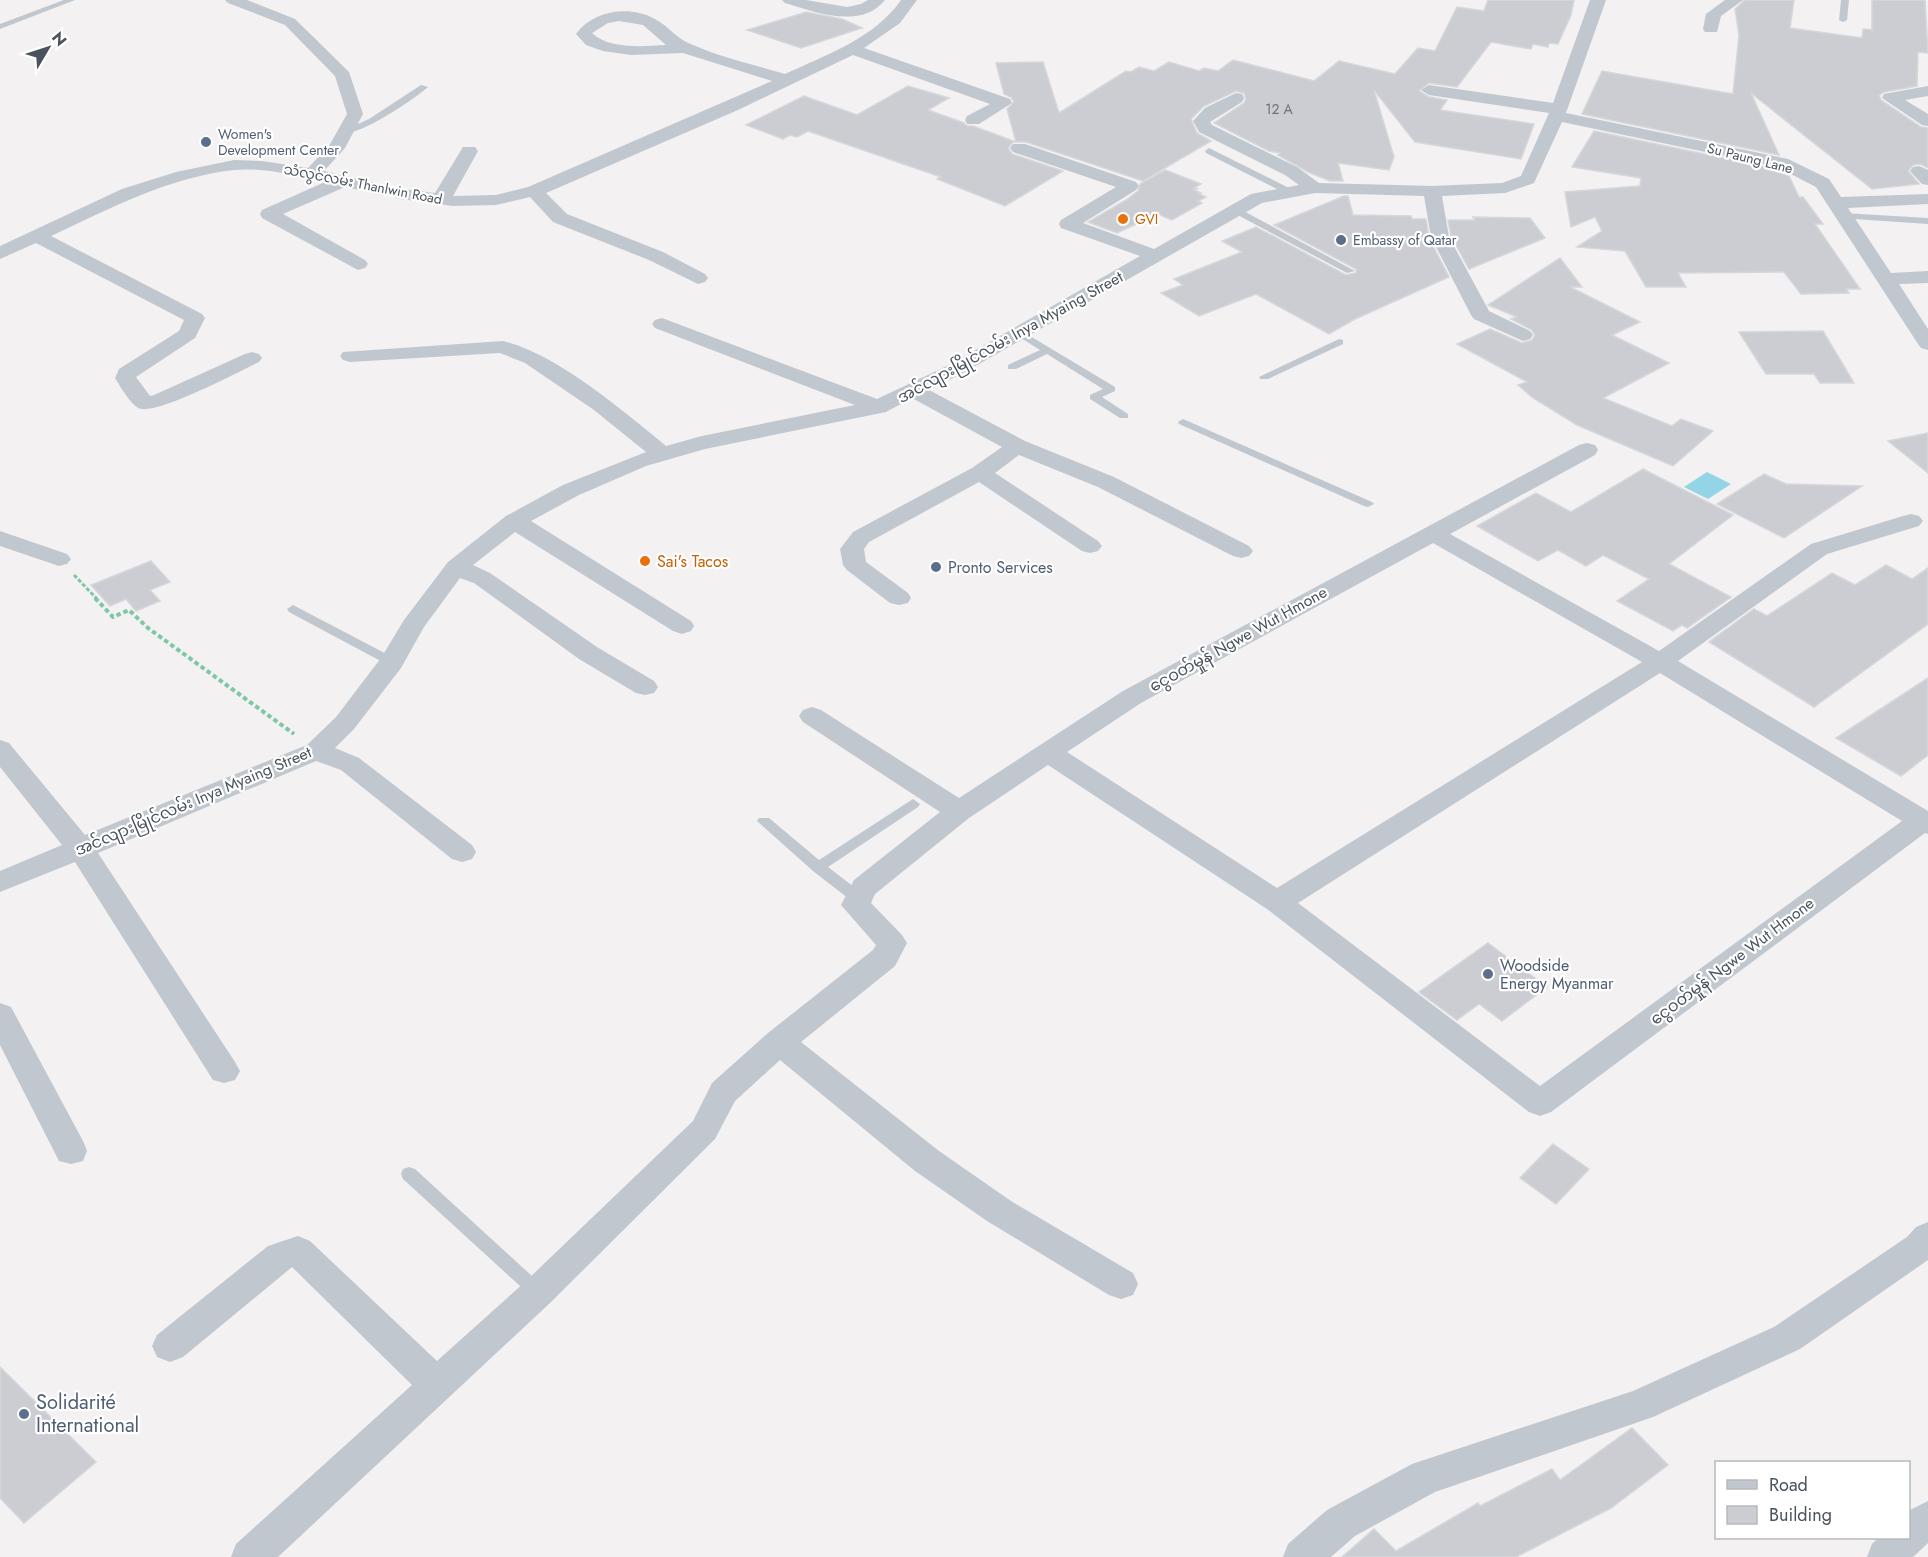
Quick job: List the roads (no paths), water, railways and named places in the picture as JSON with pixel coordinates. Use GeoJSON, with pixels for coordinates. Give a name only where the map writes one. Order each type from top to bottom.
{"type":"FeatureCollection","features":[{"type":"Feature","properties":{"kind":"street"},"geometry":{"type":"LineString","coordinates":[[232,0],[290,22],[343,75],[355,114],[336,148],[312,174]]}},
{"type":"Feature","properties":{"kind":"street"},"geometry":{"type":"LineString","coordinates":[[790,0],[816,8],[847,11],[865,9],[877,0]]}},
{"type":"Feature","properties":{"kind":"street","name":"သံလွင်လမ်း Thanlwin Road"},"geometry":{"type":"LineString","coordinates":[[1,251],[128,193],[182,176],[234,165],[262,166],[312,174],[401,194],[440,199],[496,200],[534,191],[787,80],[852,49],[895,20],[909,0]]}},
{"type":"Feature","properties":{"kind":"street","name":"အင်လျားမြိုင်လမ်း Inya Myaing Street"},"geometry":{"type":"LineString","coordinates":[[0,882],[316,751],[345,723],[392,662],[413,625],[456,567],[514,521],[571,490],[638,461],[702,443],[878,407],[914,391],[1020,333],[1257,198],[1316,188],[1432,191],[1504,188],[1528,179],[1558,112],[1598,0]]}},
{"type":"Feature","properties":{"kind":"street"},"geometry":{"type":"LineString","coordinates":[[1711,29],[1714,14],[1734,0]]}},
{"type":"Feature","properties":{"kind":"street"},"geometry":{"type":"LineString","coordinates":[[685,48],[629,50],[604,47],[589,41],[584,34],[588,26],[601,20],[634,18],[653,23],[668,40],[685,48],[787,80]]}},
{"type":"Feature","properties":{"kind":"street"},"geometry":{"type":"LineString","coordinates":[[852,49],[1004,103],[973,120]]}},
{"type":"Feature","properties":{"kind":"street","name":"Su Paung Lane"},"geometry":{"type":"LineString","coordinates":[[1429,90],[1558,112],[1782,163],[1803,171],[1823,183],[1928,344]]}},
{"type":"Feature","properties":{"kind":"street"},"geometry":{"type":"LineString","coordinates":[[1928,91],[1890,98],[1928,121]]}},
{"type":"Feature","properties":{"kind":"street"},"geometry":{"type":"LineString","coordinates":[[1236,98],[1211,112],[1201,121],[1205,129],[1291,171],[1316,188]]}},
{"type":"Feature","properties":{"kind":"street"},"geometry":{"type":"LineString","coordinates":[[1019,148],[1130,186],[1068,224],[1157,256]]}},
{"type":"Feature","properties":{"kind":"street"},"geometry":{"type":"LineString","coordinates":[[440,199],[448,189],[454,171],[469,152]]}},
{"type":"Feature","properties":{"kind":"street"},"geometry":{"type":"LineString","coordinates":[[343,181],[269,214],[358,264]]}},
{"type":"Feature","properties":{"kind":"street"},"geometry":{"type":"LineString","coordinates":[[534,191],[560,218],[656,256],[698,278]]}},
{"type":"Feature","properties":{"kind":"street"},"geometry":{"type":"LineString","coordinates":[[1432,191],[1440,237],[1481,315],[1523,335]]}},
{"type":"Feature","properties":{"kind":"street"},"geometry":{"type":"LineString","coordinates":[[1840,210],[1928,199]]}},
{"type":"Feature","properties":{"kind":"street"},"geometry":{"type":"LineString","coordinates":[[37,236],[195,318],[188,334],[126,373],[125,378],[146,404],[159,401],[252,358]]}},
{"type":"Feature","properties":{"kind":"street"},"geometry":{"type":"LineString","coordinates":[[1884,279],[1928,277]]}},
{"type":"Feature","properties":{"kind":"street"},"geometry":{"type":"LineString","coordinates":[[662,324],[878,407]]}},
{"type":"Feature","properties":{"kind":"street"},"geometry":{"type":"LineString","coordinates":[[350,356],[502,347],[532,360],[602,405],[662,454]]}},
{"type":"Feature","properties":{"kind":"street"},"geometry":{"type":"LineString","coordinates":[[914,391],[1017,446],[1106,482],[1241,551]]}},
{"type":"Feature","properties":{"kind":"street"},"geometry":{"type":"LineString","coordinates":[[899,598],[855,566],[852,549],[861,537],[980,473],[1017,446]]}},
{"type":"Feature","properties":{"kind":"street","name":"ငွေဝတ်မှုန် Ngwe Wut Hmone"},"geometry":{"type":"LineString","coordinates":[[858,898],[864,888],[959,811],[1132,697],[1587,450]]}},
{"type":"Feature","properties":{"kind":"street"},"geometry":{"type":"LineString","coordinates":[[980,473],[1089,546]]}},
{"type":"Feature","properties":{"kind":"street"},"geometry":{"type":"LineString","coordinates":[[514,521],[682,626]]}},
{"type":"Feature","properties":{"kind":"street"},"geometry":{"type":"LineString","coordinates":[[1049,753],[1276,902],[1660,662],[1819,549],[1911,521]]}},
{"type":"Feature","properties":{"kind":"street","name":"ငွေဝတ်မှုန် Ngwe Wut Hmone"},"geometry":{"type":"LineString","coordinates":[[1276,902],[1540,1103],[1926,822],[1660,662],[1432,533]]}},
{"type":"Feature","properties":{"kind":"street"},"geometry":{"type":"LineString","coordinates":[[0,538],[59,559]]}},
{"type":"Feature","properties":{"kind":"street"},"geometry":{"type":"LineString","coordinates":[[456,567],[482,578],[588,653],[645,687]]}},
{"type":"Feature","properties":{"kind":"street"},"geometry":{"type":"LineString","coordinates":[[812,716],[959,811]]}},
{"type":"Feature","properties":{"kind":"street"},"geometry":{"type":"LineString","coordinates":[[0,749],[80,849],[224,1071]]}},
{"type":"Feature","properties":{"kind":"street"},"geometry":{"type":"LineString","coordinates":[[316,751],[350,764],[462,852]]}},
{"type":"Feature","properties":{"kind":"street"},"geometry":{"type":"LineString","coordinates":[[250,1557],[538,1292],[704,1130],[723,1092],[779,1042],[884,958],[892,943],[855,905],[858,898]]}},
{"type":"Feature","properties":{"kind":"street"},"geometry":{"type":"LineString","coordinates":[[0,1015],[71,1151]]}},
{"type":"Feature","properties":{"kind":"street"},"geometry":{"type":"LineString","coordinates":[[779,1042],[927,1161],[999,1211],[1121,1284]]}},
{"type":"Feature","properties":{"kind":"street"},"geometry":{"type":"LineString","coordinates":[[1302,1557],[1341,1523],[1425,1477],[1640,1405],[1787,1338],[1919,1247],[1928,1237]]}},
{"type":"Feature","properties":{"kind":"street"},"geometry":{"type":"LineString","coordinates":[[170,1346],[280,1256],[298,1251],[437,1385]]}},
{"type":"Feature","properties":{"kind":"street"},"geometry":{"type":"LineString","coordinates":[[1910,1534],[1928,1520]]}},
{"type":"Feature","properties":{"kind":"street"},"geometry":{"type":"LineString","coordinates":[[1886,1557],[1904,1539]]}},
{"type":"Feature","properties":{"kind":"lane"},"geometry":{"type":"LineString","coordinates":[[0,27],[71,0]]}},
{"type":"Feature","properties":{"kind":"lane"},"geometry":{"type":"LineString","coordinates":[[1843,20],[1845,0]]}},
{"type":"Feature","properties":{"kind":"lane"},"geometry":{"type":"LineString","coordinates":[[344,132],[372,121],[424,87]]}},
{"type":"Feature","properties":{"kind":"lane"},"geometry":{"type":"LineString","coordinates":[[1209,151],[1290,192]]}},
{"type":"Feature","properties":{"kind":"lane"},"geometry":{"type":"LineString","coordinates":[[1235,210],[1350,272]]}},
{"type":"Feature","properties":{"kind":"lane"},"geometry":{"type":"LineString","coordinates":[[1840,210],[1928,221]]}},
{"type":"Feature","properties":{"kind":"lane"},"geometry":{"type":"LineString","coordinates":[[1020,333],[1111,389],[1094,398],[1124,416]]}},
{"type":"Feature","properties":{"kind":"lane"},"geometry":{"type":"LineString","coordinates":[[1264,377],[1339,342]]}},
{"type":"Feature","properties":{"kind":"lane"},"geometry":{"type":"LineString","coordinates":[[1012,367],[1048,350]]}},
{"type":"Feature","properties":{"kind":"lane"},"geometry":{"type":"LineString","coordinates":[[1183,422],[1368,504]]}},
{"type":"Feature","properties":{"kind":"lane"},"geometry":{"type":"LineString","coordinates":[[293,609],[392,662]]}},
{"type":"Feature","properties":{"kind":"lane"},"geometry":{"type":"LineString","coordinates":[[818,867],[912,804]]}},
{"type":"Feature","properties":{"kind":"lane"},"geometry":{"type":"LineString","coordinates":[[764,821],[858,898]]}},
{"type":"Feature","properties":{"kind":"lane"},"geometry":{"type":"LineString","coordinates":[[409,1174],[538,1292]]}},
{"type":"Feature","properties":{"kind":"water"},"geometry":{"type":"Polygon","coordinates":[[[1707,472],[1731,484],[1708,499],[1684,487],[1707,472]]]}},
{"type":"Feature","properties":{"kind":"place","name":"Women's Development Center"},"geometry":{"type":"Point","coordinates":[206,142]}},
{"type":"Feature","properties":{"kind":"place","name":"GVI"},"geometry":{"type":"Point","coordinates":[1123,219]}},
{"type":"Feature","properties":{"kind":"place","name":"Embassy of Qatar"},"geometry":{"type":"Point","coordinates":[1341,240]}},
{"type":"Feature","properties":{"kind":"place","name":"Sai's Tacos"},"geometry":{"type":"Point","coordinates":[645,561]}},
{"type":"Feature","properties":{"kind":"place","name":"Pronto Services"},"geometry":{"type":"Point","coordinates":[936,567]}},
{"type":"Feature","properties":{"kind":"place","name":"Woodside Energy Myanmar"},"geometry":{"type":"Point","coordinates":[1488,974]}},
{"type":"Feature","properties":{"kind":"place","name":"Solidarité International"},"geometry":{"type":"Point","coordinates":[24,1414]}}]}
